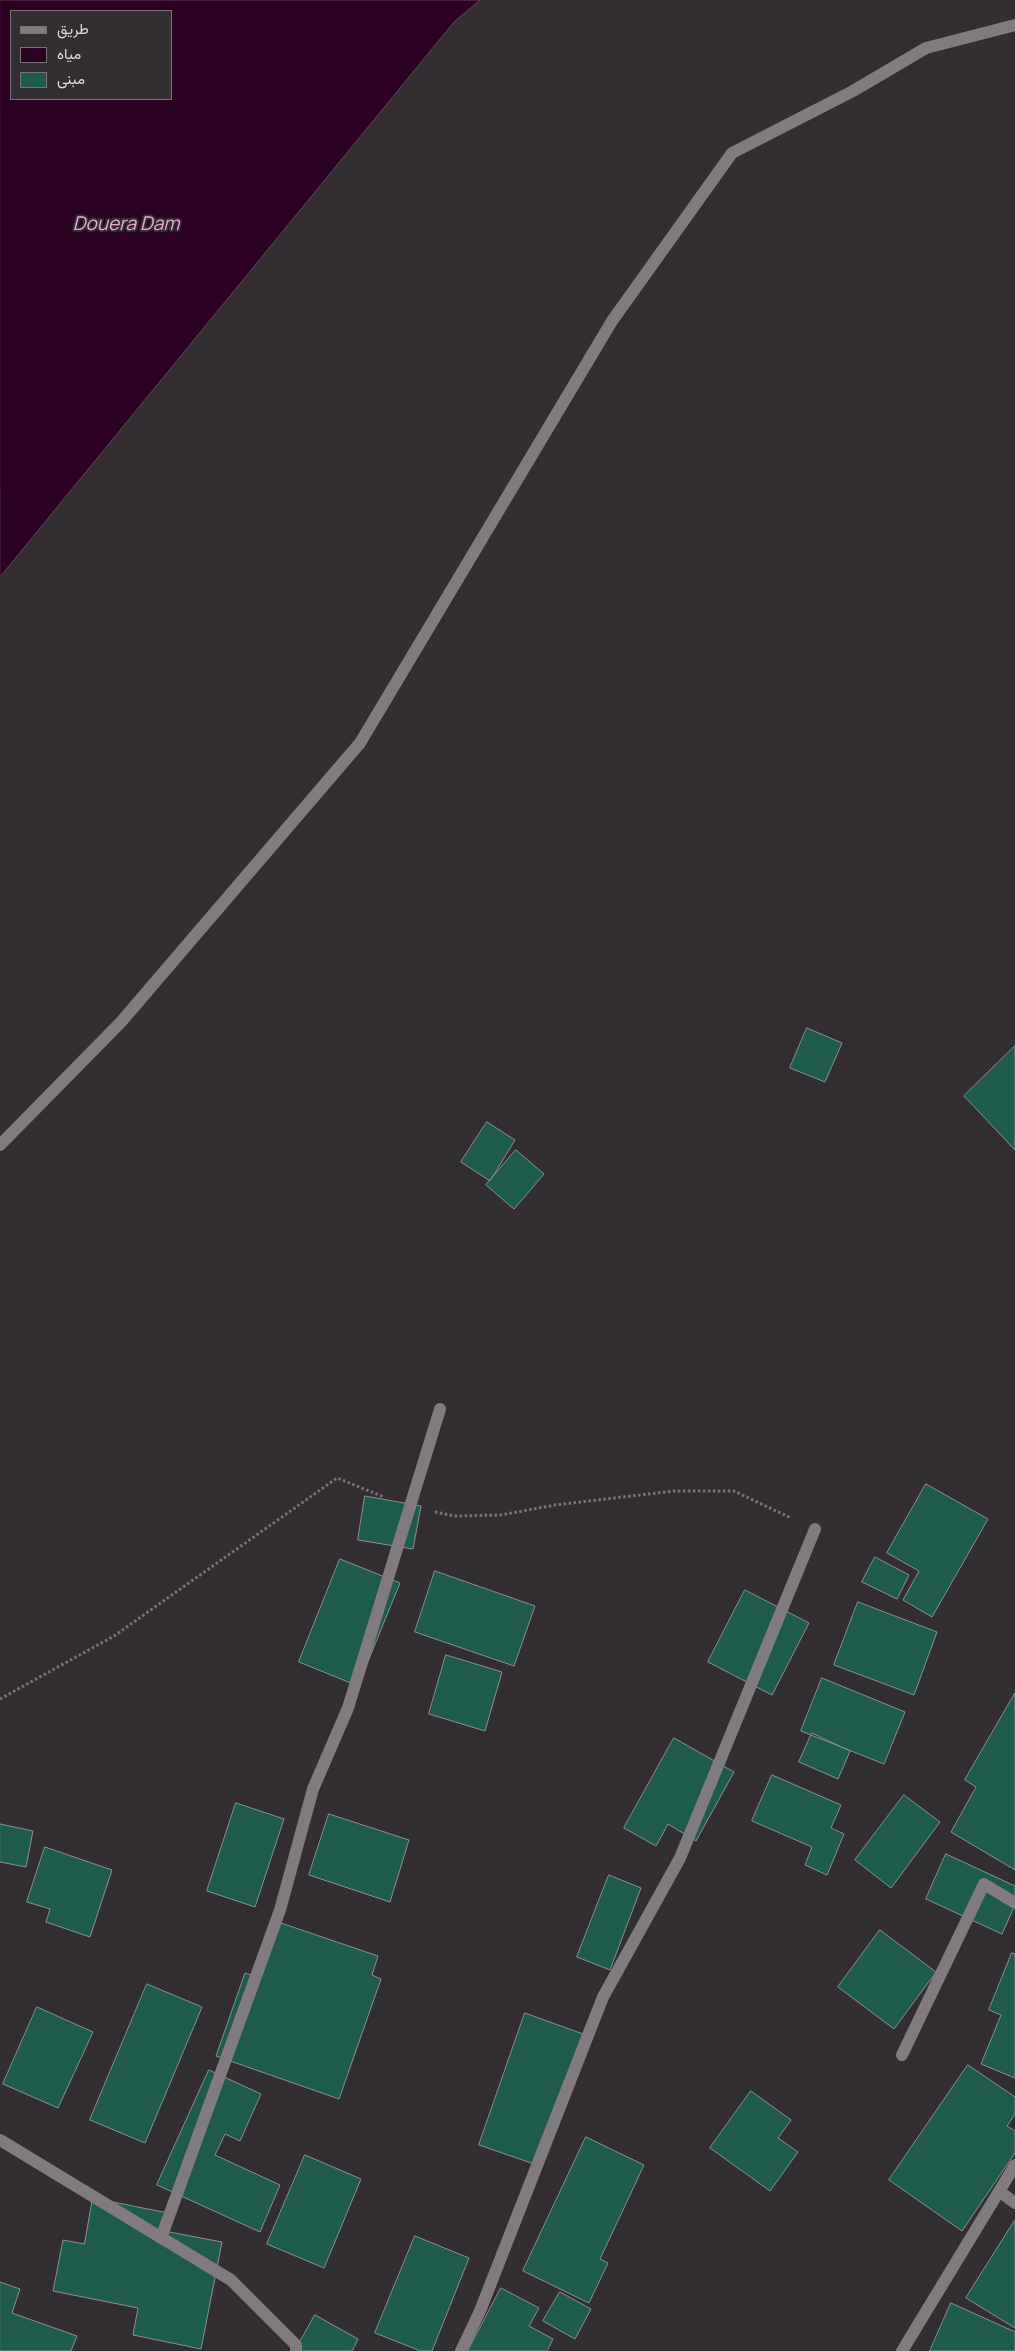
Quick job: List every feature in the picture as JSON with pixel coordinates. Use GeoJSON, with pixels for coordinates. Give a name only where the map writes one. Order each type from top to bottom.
{"type":"FeatureCollection","features":[{"type":"Feature","properties":{"kind":"street"},"geometry":{"type":"LineString","coordinates":[[0,1145],[121,1022],[360,743],[612,321],[732,152],[853,91],[926,48],[1015,25]]}},
{"type":"Feature","properties":{"kind":"street"},"geometry":{"type":"LineString","coordinates":[[161,2238],[280,1910],[313,1789],[348,1708],[440,1409]]}},
{"type":"Feature","properties":{"kind":"street"},"geometry":{"type":"LineString","coordinates":[[461,2351],[480,2311],[603,1997],[635,1943],[680,1858],[815,1529]]}},
{"type":"Feature","properties":{"kind":"street"},"geometry":{"type":"LineString","coordinates":[[902,2055],[984,1884],[1015,1903]]}},
{"type":"Feature","properties":{"kind":"street"},"geometry":{"type":"LineString","coordinates":[[0,2140],[231,2280],[299,2349]]}},
{"type":"Feature","properties":{"kind":"street"},"geometry":{"type":"LineString","coordinates":[[902,2351],[1015,2165]]}},
{"type":"Feature","properties":{"kind":"street"},"geometry":{"type":"LineString","coordinates":[[998,2191],[1015,2203]]}},
{"type":"Feature","properties":{"kind":"path"},"geometry":{"type":"LineString","coordinates":[[0,1699],[114,1636],[337,1478],[409,1507],[455,1516],[500,1515],[555,1505],[674,1491],[734,1491],[815,1529]]}},
{"type":"Feature","properties":{"kind":"water","name":"Douera Dam"},"geometry":{"type":"Polygon","coordinates":[[[0,0],[480,0],[454,22],[0,577],[0,0]]]}},
{"type":"Feature","properties":{"kind":"building"},"geometry":{"type":"Polygon","coordinates":[[[807,1028],[842,1043],[825,1082],[790,1068],[807,1028]]]}},
{"type":"Feature","properties":{"kind":"building"},"geometry":{"type":"Polygon","coordinates":[[[1015,1046],[1015,1150],[964,1096],[1015,1046]]]}},
{"type":"Feature","properties":{"kind":"building"},"geometry":{"type":"Polygon","coordinates":[[[487,1122],[515,1140],[490,1181],[461,1162],[487,1122]]]}},
{"type":"Feature","properties":{"kind":"building"},"geometry":{"type":"Polygon","coordinates":[[[516,1150],[544,1174],[514,1209],[486,1185],[516,1150]]]}},
{"type":"Feature","properties":{"kind":"building"},"geometry":{"type":"Polygon","coordinates":[[[926,1484],[988,1519],[932,1617],[903,1600],[919,1571],[887,1553],[926,1484]]]}},
{"type":"Feature","properties":{"kind":"building"},"geometry":{"type":"Polygon","coordinates":[[[365,1496],[421,1506],[413,1549],[358,1540],[365,1496]]]}},
{"type":"Feature","properties":{"kind":"building"},"geometry":{"type":"Polygon","coordinates":[[[875,1557],[909,1575],[897,1599],[862,1582],[875,1557]]]}},
{"type":"Feature","properties":{"kind":"building"},"geometry":{"type":"Polygon","coordinates":[[[340,1559],[400,1583],[358,1686],[299,1662],[340,1559]]]}},
{"type":"Feature","properties":{"kind":"building"},"geometry":{"type":"Polygon","coordinates":[[[435,1571],[535,1606],[514,1666],[415,1632],[435,1571]]]}},
{"type":"Feature","properties":{"kind":"building"},"geometry":{"type":"Polygon","coordinates":[[[745,1590],[809,1623],[772,1695],[708,1662],[745,1590]]]}},
{"type":"Feature","properties":{"kind":"building"},"geometry":{"type":"Polygon","coordinates":[[[858,1602],[937,1632],[914,1695],[834,1665],[858,1602]]]}},
{"type":"Feature","properties":{"kind":"building"},"geometry":{"type":"Polygon","coordinates":[[[446,1655],[502,1672],[485,1731],[429,1714],[446,1655]]]}},
{"type":"Feature","properties":{"kind":"building"},"geometry":{"type":"Polygon","coordinates":[[[822,1678],[905,1712],[884,1764],[801,1731],[822,1678]]]}},
{"type":"Feature","properties":{"kind":"building"},"geometry":{"type":"Polygon","coordinates":[[[1015,1693],[1015,1870],[951,1832],[976,1787],[965,1780],[1015,1693]]]}},
{"type":"Feature","properties":{"kind":"building"},"geometry":{"type":"Polygon","coordinates":[[[812,1733],[850,1751],[838,1779],[799,1762],[812,1733]]]}},
{"type":"Feature","properties":{"kind":"building"},"geometry":{"type":"Polygon","coordinates":[[[674,1738],[734,1772],[696,1841],[668,1824],[656,1846],[624,1828],[674,1738]]]}},
{"type":"Feature","properties":{"kind":"building"},"geometry":{"type":"Polygon","coordinates":[[[772,1775],[841,1805],[831,1828],[844,1834],[827,1875],[805,1865],[812,1847],[752,1821],[772,1775]]]}},
{"type":"Feature","properties":{"kind":"building"},"geometry":{"type":"Polygon","coordinates":[[[904,1795],[940,1822],[891,1888],[855,1860],[904,1795]]]}},
{"type":"Feature","properties":{"kind":"building"},"geometry":{"type":"Polygon","coordinates":[[[236,1803],[284,1819],[255,1907],[207,1891],[236,1803]]]}},
{"type":"Feature","properties":{"kind":"building"},"geometry":{"type":"Polygon","coordinates":[[[329,1814],[409,1840],[390,1902],[309,1875],[329,1814]]]}},
{"type":"Feature","properties":{"kind":"building"},"geometry":{"type":"Polygon","coordinates":[[[0,1824],[33,1831],[26,1867],[0,1862],[0,1824]]]}},
{"type":"Feature","properties":{"kind":"building"},"geometry":{"type":"Polygon","coordinates":[[[45,1847],[112,1870],[90,1937],[46,1922],[50,1909],[27,1902],[45,1847]]]}},
{"type":"Feature","properties":{"kind":"building"},"geometry":{"type":"Polygon","coordinates":[[[946,1854],[1015,1886],[1015,1905],[1002,1934],[926,1899],[946,1854]]]}},
{"type":"Feature","properties":{"kind":"building"},"geometry":{"type":"Polygon","coordinates":[[[609,1875],[641,1888],[610,1970],[577,1957],[609,1875]]]}},
{"type":"Feature","properties":{"kind":"building"},"geometry":{"type":"Polygon","coordinates":[[[278,1922],[378,1956],[372,1975],[381,1979],[339,2099],[216,2056],[245,1973],[258,1977],[278,1922]]]}},
{"type":"Feature","properties":{"kind":"building"},"geometry":{"type":"Polygon","coordinates":[[[880,1930],[936,1972],[894,2029],[838,1987],[880,1930]]]}},
{"type":"Feature","properties":{"kind":"building"},"geometry":{"type":"Polygon","coordinates":[[[1012,1953],[1015,1954],[1015,2078],[981,2064],[1001,2015],[989,2010],[1012,1953]]]}},
{"type":"Feature","properties":{"kind":"building"},"geometry":{"type":"Polygon","coordinates":[[[147,1984],[202,2007],[145,2143],[90,2120],[147,1984]]]}},
{"type":"Feature","properties":{"kind":"building"},"geometry":{"type":"Polygon","coordinates":[[[37,2007],[93,2032],[58,2108],[3,2084],[37,2007]]]}},
{"type":"Feature","properties":{"kind":"building"},"geometry":{"type":"Polygon","coordinates":[[[525,2013],[583,2034],[537,2165],[479,2145],[525,2013]]]}},
{"type":"Feature","properties":{"kind":"building"},"geometry":{"type":"Polygon","coordinates":[[[968,2065],[1015,2097],[1015,2114],[1007,2126],[1015,2131],[1015,2153],[962,2231],[889,2180],[968,2065]]]}},
{"type":"Feature","properties":{"kind":"building"},"geometry":{"type":"Polygon","coordinates":[[[209,2070],[261,2094],[240,2141],[225,2134],[215,2155],[280,2185],[260,2232],[157,2185],[209,2070]]]}},
{"type":"Feature","properties":{"kind":"building"},"geometry":{"type":"Polygon","coordinates":[[[751,2091],[791,2120],[778,2138],[798,2152],[770,2191],[710,2148],[751,2091]]]}},
{"type":"Feature","properties":{"kind":"building"},"geometry":{"type":"Polygon","coordinates":[[[586,2137],[644,2165],[600,2259],[608,2263],[589,2303],[523,2271],[586,2137]]]}},
{"type":"Feature","properties":{"kind":"building"},"geometry":{"type":"Polygon","coordinates":[[[305,2155],[361,2179],[324,2268],[267,2244],[305,2155]]]}},
{"type":"Feature","properties":{"kind":"building"},"geometry":{"type":"Polygon","coordinates":[[[93,2198],[168,2213],[164,2231],[222,2242],[201,2349],[133,2335],[138,2308],[53,2291],[63,2240],[84,2244],[93,2198]]]}},
{"type":"Feature","properties":{"kind":"building"},"geometry":{"type":"Polygon","coordinates":[[[1015,2220],[1015,2328],[966,2298],[1015,2220]]]}},
{"type":"Feature","properties":{"kind":"building"},"geometry":{"type":"Polygon","coordinates":[[[415,2236],[469,2258],[432,2351],[421,2351],[375,2333],[415,2236]]]}},
{"type":"Feature","properties":{"kind":"building"},"geometry":{"type":"Polygon","coordinates":[[[0,2282],[20,2289],[12,2313],[77,2336],[71,2351],[0,2351],[0,2282]]]}},
{"type":"Feature","properties":{"kind":"building"},"geometry":{"type":"Polygon","coordinates":[[[501,2288],[539,2308],[529,2326],[553,2339],[547,2351],[468,2351],[501,2288]]]}},
{"type":"Feature","properties":{"kind":"building"},"geometry":{"type":"Polygon","coordinates":[[[560,2292],[591,2309],[575,2339],[543,2321],[560,2292]]]}},
{"type":"Feature","properties":{"kind":"building"},"geometry":{"type":"Polygon","coordinates":[[[951,2303],[1015,2332],[1015,2351],[930,2351],[951,2303]]]}},
{"type":"Feature","properties":{"kind":"building"},"geometry":{"type":"Polygon","coordinates":[[[315,2315],[358,2339],[352,2351],[295,2351],[315,2315]]]}}]}
